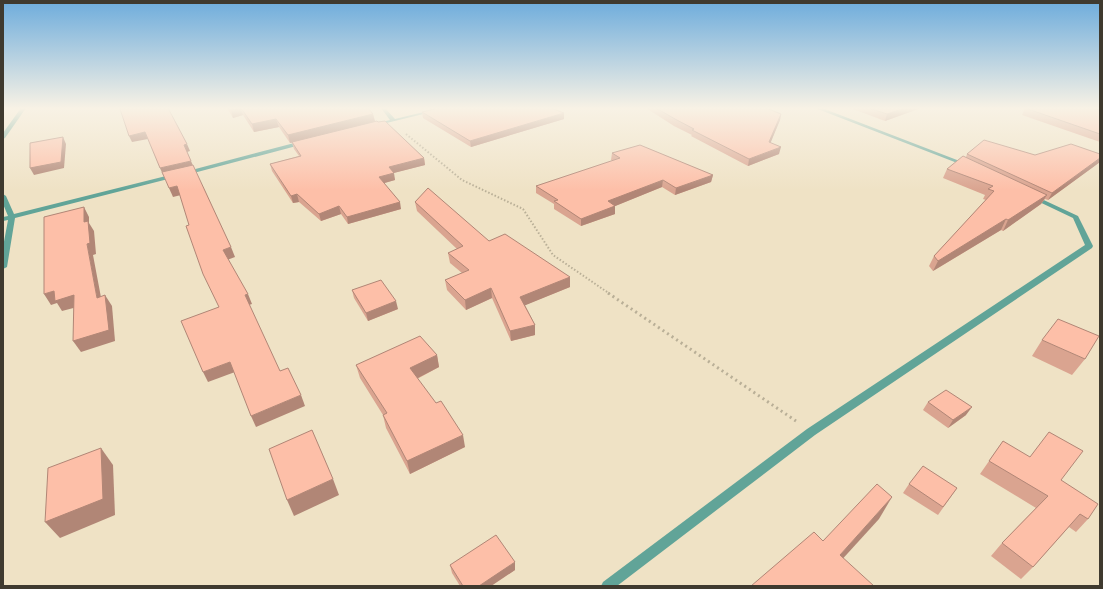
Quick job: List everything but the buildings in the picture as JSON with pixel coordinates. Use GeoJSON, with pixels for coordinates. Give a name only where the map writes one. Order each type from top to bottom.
{"type":"FeatureCollection","features":[{"type":"Feature","properties":{"kind":"street"},"geometry":{"type":"LineString","coordinates":[[891,135],[953,159],[974,169]]}},
{"type":"Feature","properties":{"kind":"street"},"geometry":{"type":"LineString","coordinates":[[3,219],[310,142]]}},
{"type":"Feature","properties":{"kind":"street"},"geometry":{"type":"LineString","coordinates":[[608,586],[811,432],[1089,246],[1076,217],[1025,193]]}},
{"type":"Feature","properties":{"kind":"street"},"geometry":{"type":"LineString","coordinates":[[3,196],[12,217],[3,267]]}},
{"type":"Feature","properties":{"kind":"path"},"geometry":{"type":"LineString","coordinates":[[408,135],[462,180],[523,209],[553,255],[811,432]]}}]}
